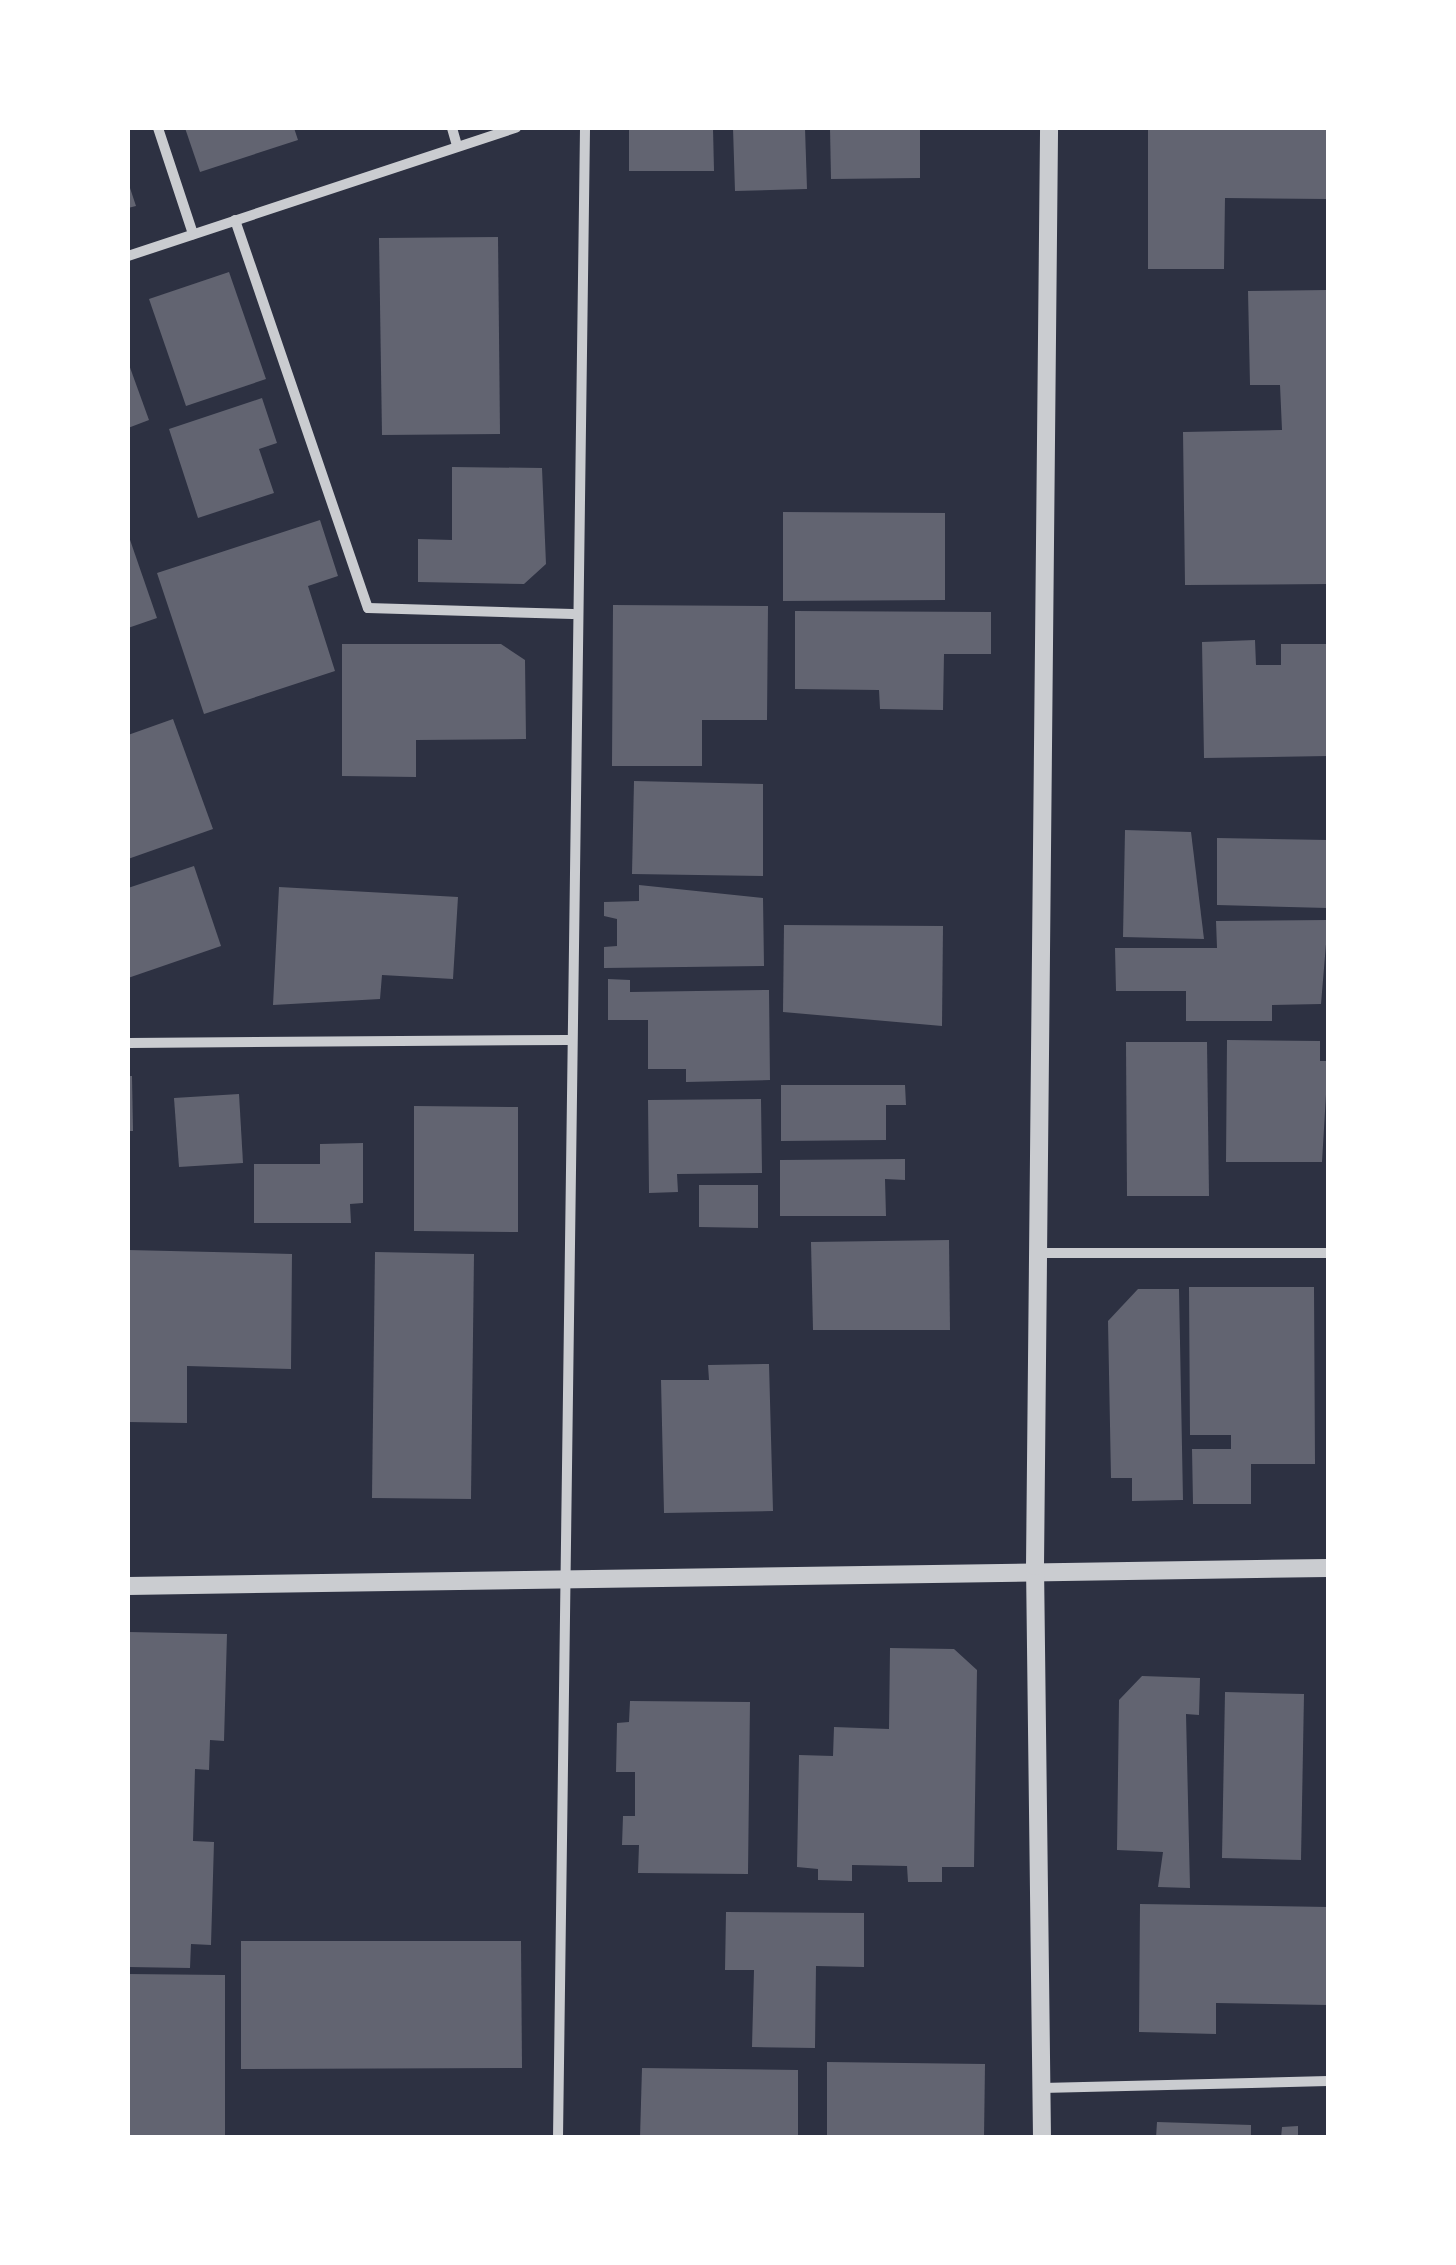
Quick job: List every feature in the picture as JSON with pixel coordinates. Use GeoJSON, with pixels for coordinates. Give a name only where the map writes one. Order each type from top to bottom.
{"type":"FeatureCollection","features":[{"type":"Feature","properties":{"kind":"street"},"geometry":{"type":"LineString","coordinates":[[158,128],[192,234]]}},
{"type":"Feature","properties":{"kind":"street"},"geometry":{"type":"LineString","coordinates":[[452,128],[458,145]]}},
{"type":"Feature","properties":{"kind":"street"},"geometry":{"type":"LineString","coordinates":[[128,256],[516,128]]}},
{"type":"Feature","properties":{"kind":"street"},"geometry":{"type":"LineString","coordinates":[[558,2138],[567,1578],[573,614],[585,128]]}},
{"type":"Feature","properties":{"kind":"street"},"geometry":{"type":"LineString","coordinates":[[1042,2138],[1035,1566],[1049,128]]}},
{"type":"Feature","properties":{"kind":"street"},"geometry":{"type":"LineString","coordinates":[[235,220],[368,608],[573,614]]}},
{"type":"Feature","properties":{"kind":"street"},"geometry":{"type":"LineString","coordinates":[[128,1042],[568,1040]]}},
{"type":"Feature","properties":{"kind":"street"},"geometry":{"type":"LineString","coordinates":[[1038,1253],[1328,1254]]}},
{"type":"Feature","properties":{"kind":"street"},"geometry":{"type":"LineString","coordinates":[[128,1586],[1035,1566],[1328,1568]]}},
{"type":"Feature","properties":{"kind":"street"},"geometry":{"type":"LineString","coordinates":[[1042,2088],[1328,2080]]}},
{"type":"Feature","properties":{"kind":"building"},"geometry":{"type":"Polygon","coordinates":[[[185,128],[294,128],[298,140],[200,172],[185,128]]]}},
{"type":"Feature","properties":{"kind":"building"},"geometry":{"type":"Polygon","coordinates":[[[629,128],[713,128],[714,171],[629,171],[629,128]]]}},
{"type":"Feature","properties":{"kind":"building"},"geometry":{"type":"Polygon","coordinates":[[[733,128],[805,128],[807,189],[735,191],[733,128]]]}},
{"type":"Feature","properties":{"kind":"building"},"geometry":{"type":"Polygon","coordinates":[[[830,128],[920,128],[920,178],[831,179],[830,128]]]}},
{"type":"Feature","properties":{"kind":"building"},"geometry":{"type":"Polygon","coordinates":[[[1148,128],[1328,128],[1328,199],[1225,198],[1224,269],[1148,269],[1148,128]]]}},
{"type":"Feature","properties":{"kind":"building"},"geometry":{"type":"Polygon","coordinates":[[[128,182],[136,206],[128,208],[128,182]]]}},
{"type":"Feature","properties":{"kind":"building"},"geometry":{"type":"Polygon","coordinates":[[[498,237],[500,434],[382,435],[379,238],[498,237]]]}},
{"type":"Feature","properties":{"kind":"building"},"geometry":{"type":"Polygon","coordinates":[[[229,272],[266,379],[186,406],[149,299],[229,272]]]}},
{"type":"Feature","properties":{"kind":"building"},"geometry":{"type":"Polygon","coordinates":[[[1328,290],[1328,584],[1185,585],[1183,432],[1282,430],[1280,385],[1250,385],[1248,291],[1328,290]]]}},
{"type":"Feature","properties":{"kind":"building"},"geometry":{"type":"Polygon","coordinates":[[[128,362],[149,420],[128,428],[128,362]]]}},
{"type":"Feature","properties":{"kind":"building"},"geometry":{"type":"Polygon","coordinates":[[[262,398],[277,443],[259,449],[274,493],[198,518],[169,429],[262,398]]]}},
{"type":"Feature","properties":{"kind":"building"},"geometry":{"type":"Polygon","coordinates":[[[452,467],[542,468],[546,564],[524,584],[418,582],[418,539],[452,540],[452,467]]]}},
{"type":"Feature","properties":{"kind":"building"},"geometry":{"type":"Polygon","coordinates":[[[783,512],[945,513],[945,600],[783,601],[783,512]]]}},
{"type":"Feature","properties":{"kind":"building"},"geometry":{"type":"Polygon","coordinates":[[[320,520],[338,576],[308,586],[335,671],[204,714],[157,573],[320,520]]]}},
{"type":"Feature","properties":{"kind":"building"},"geometry":{"type":"Polygon","coordinates":[[[128,534],[157,618],[128,628],[128,534]]]}},
{"type":"Feature","properties":{"kind":"building"},"geometry":{"type":"Polygon","coordinates":[[[613,605],[768,606],[767,720],[702,720],[702,766],[612,766],[613,605]]]}},
{"type":"Feature","properties":{"kind":"building"},"geometry":{"type":"Polygon","coordinates":[[[795,611],[991,612],[991,654],[944,654],[943,710],[880,709],[879,690],[795,689],[795,611]]]}},
{"type":"Feature","properties":{"kind":"building"},"geometry":{"type":"Polygon","coordinates":[[[1255,640],[1256,665],[1281,665],[1281,644],[1328,644],[1328,756],[1204,758],[1202,642],[1255,640]]]}},
{"type":"Feature","properties":{"kind":"building"},"geometry":{"type":"Polygon","coordinates":[[[342,644],[501,644],[525,660],[526,739],[416,740],[416,777],[342,776],[342,644]]]}},
{"type":"Feature","properties":{"kind":"building"},"geometry":{"type":"Polygon","coordinates":[[[173,719],[213,829],[128,859],[128,735],[173,719]]]}},
{"type":"Feature","properties":{"kind":"building"},"geometry":{"type":"Polygon","coordinates":[[[634,781],[763,784],[763,876],[632,874],[634,781]]]}},
{"type":"Feature","properties":{"kind":"building"},"geometry":{"type":"Polygon","coordinates":[[[1125,830],[1191,832],[1204,939],[1123,937],[1125,830]]]}},
{"type":"Feature","properties":{"kind":"building"},"geometry":{"type":"Polygon","coordinates":[[[1217,838],[1328,840],[1327,908],[1217,905],[1217,838]]]}},
{"type":"Feature","properties":{"kind":"building"},"geometry":{"type":"Polygon","coordinates":[[[194,866],[221,946],[128,978],[128,888],[194,866]]]}},
{"type":"Feature","properties":{"kind":"building"},"geometry":{"type":"Polygon","coordinates":[[[639,885],[763,898],[764,966],[604,968],[604,947],[617,946],[617,919],[604,916],[604,902],[639,901],[639,885]]]}},
{"type":"Feature","properties":{"kind":"building"},"geometry":{"type":"Polygon","coordinates":[[[279,887],[458,897],[453,979],[382,975],[380,999],[273,1005],[279,887]]]}},
{"type":"Feature","properties":{"kind":"building"},"geometry":{"type":"Polygon","coordinates":[[[1328,920],[1321,1004],[1272,1005],[1272,1021],[1186,1021],[1186,991],[1116,991],[1115,948],[1217,948],[1216,921],[1328,920]]]}},
{"type":"Feature","properties":{"kind":"building"},"geometry":{"type":"Polygon","coordinates":[[[784,925],[943,926],[942,1026],[783,1012],[784,925]]]}},
{"type":"Feature","properties":{"kind":"building"},"geometry":{"type":"Polygon","coordinates":[[[608,979],[630,980],[630,992],[769,990],[770,1080],[686,1082],[686,1069],[648,1069],[648,1020],[608,1020],[608,979]]]}},
{"type":"Feature","properties":{"kind":"building"},"geometry":{"type":"Polygon","coordinates":[[[1227,1040],[1320,1041],[1320,1061],[1328,1061],[1322,1162],[1226,1162],[1227,1040]]]}},
{"type":"Feature","properties":{"kind":"building"},"geometry":{"type":"Polygon","coordinates":[[[1126,1042],[1207,1042],[1209,1196],[1127,1196],[1126,1042]]]}},
{"type":"Feature","properties":{"kind":"building"},"geometry":{"type":"Polygon","coordinates":[[[128,1076],[132,1076],[133,1131],[128,1131],[128,1076]]]}},
{"type":"Feature","properties":{"kind":"building"},"geometry":{"type":"Polygon","coordinates":[[[781,1085],[905,1085],[906,1105],[886,1105],[886,1140],[781,1141],[781,1085]]]}},
{"type":"Feature","properties":{"kind":"building"},"geometry":{"type":"Polygon","coordinates":[[[239,1094],[243,1163],[179,1167],[174,1098],[239,1094]]]}},
{"type":"Feature","properties":{"kind":"building"},"geometry":{"type":"Polygon","coordinates":[[[761,1099],[762,1173],[677,1174],[678,1192],[649,1193],[648,1100],[761,1099]]]}},
{"type":"Feature","properties":{"kind":"building"},"geometry":{"type":"Polygon","coordinates":[[[414,1106],[518,1107],[518,1232],[414,1231],[414,1106]]]}},
{"type":"Feature","properties":{"kind":"building"},"geometry":{"type":"Polygon","coordinates":[[[363,1143],[363,1203],[350,1204],[351,1223],[254,1223],[254,1164],[320,1164],[320,1144],[363,1143]]]}},
{"type":"Feature","properties":{"kind":"building"},"geometry":{"type":"Polygon","coordinates":[[[905,1159],[905,1180],[885,1179],[886,1216],[780,1216],[780,1160],[905,1159]]]}},
{"type":"Feature","properties":{"kind":"building"},"geometry":{"type":"Polygon","coordinates":[[[699,1185],[758,1185],[758,1228],[699,1227],[699,1185]]]}},
{"type":"Feature","properties":{"kind":"building"},"geometry":{"type":"Polygon","coordinates":[[[949,1240],[950,1330],[813,1330],[811,1242],[949,1240]]]}},
{"type":"Feature","properties":{"kind":"building"},"geometry":{"type":"Polygon","coordinates":[[[128,1250],[292,1254],[291,1369],[187,1366],[187,1423],[128,1422],[128,1250]]]}},
{"type":"Feature","properties":{"kind":"building"},"geometry":{"type":"Polygon","coordinates":[[[375,1252],[474,1254],[471,1499],[372,1498],[375,1252]]]}},
{"type":"Feature","properties":{"kind":"building"},"geometry":{"type":"Polygon","coordinates":[[[1189,1287],[1314,1287],[1315,1464],[1251,1464],[1251,1504],[1193,1504],[1192,1449],[1231,1449],[1231,1435],[1190,1435],[1189,1287]]]}},
{"type":"Feature","properties":{"kind":"building"},"geometry":{"type":"Polygon","coordinates":[[[1138,1289],[1179,1289],[1183,1500],[1132,1501],[1132,1478],[1111,1478],[1108,1321],[1138,1289]]]}},
{"type":"Feature","properties":{"kind":"building"},"geometry":{"type":"Polygon","coordinates":[[[769,1364],[773,1511],[664,1513],[661,1380],[709,1380],[708,1365],[769,1364]]]}},
{"type":"Feature","properties":{"kind":"building"},"geometry":{"type":"Polygon","coordinates":[[[128,1632],[227,1634],[224,1741],[210,1740],[209,1770],[195,1769],[193,1841],[214,1842],[211,1945],[191,1944],[190,1968],[128,1967],[128,1632]]]}},
{"type":"Feature","properties":{"kind":"building"},"geometry":{"type":"Polygon","coordinates":[[[890,1648],[954,1649],[977,1670],[974,1867],[942,1867],[942,1882],[908,1882],[907,1866],[852,1865],[852,1881],[818,1880],[818,1869],[797,1867],[799,1755],[833,1756],[834,1727],[889,1729],[890,1648]]]}},
{"type":"Feature","properties":{"kind":"building"},"geometry":{"type":"Polygon","coordinates":[[[1142,1676],[1200,1678],[1199,1715],[1186,1714],[1190,1888],[1158,1887],[1163,1852],[1117,1850],[1119,1700],[1142,1676]]]}},
{"type":"Feature","properties":{"kind":"building"},"geometry":{"type":"Polygon","coordinates":[[[1225,1692],[1304,1694],[1301,1860],[1222,1858],[1225,1692]]]}},
{"type":"Feature","properties":{"kind":"building"},"geometry":{"type":"Polygon","coordinates":[[[630,1701],[750,1702],[748,1874],[638,1873],[639,1845],[622,1845],[623,1816],[635,1816],[635,1772],[616,1772],[617,1723],[629,1722],[630,1701]]]}},
{"type":"Feature","properties":{"kind":"building"},"geometry":{"type":"Polygon","coordinates":[[[1140,1904],[1328,1907],[1328,2005],[1216,2003],[1216,2034],[1139,2032],[1140,1904]]]}},
{"type":"Feature","properties":{"kind":"building"},"geometry":{"type":"Polygon","coordinates":[[[726,1912],[864,1913],[864,1967],[816,1966],[815,2048],[752,2047],[754,1970],[725,1970],[726,1912]]]}},
{"type":"Feature","properties":{"kind":"building"},"geometry":{"type":"Polygon","coordinates":[[[241,1941],[521,1941],[522,2068],[241,2069],[241,1941]]]}},
{"type":"Feature","properties":{"kind":"building"},"geometry":{"type":"Polygon","coordinates":[[[128,1974],[225,1975],[225,2138],[128,2138],[128,1974]]]}},
{"type":"Feature","properties":{"kind":"building"},"geometry":{"type":"Polygon","coordinates":[[[827,2062],[985,2064],[984,2138],[827,2138],[827,2062]]]}},
{"type":"Feature","properties":{"kind":"building"},"geometry":{"type":"Polygon","coordinates":[[[642,2068],[798,2070],[798,2138],[640,2138],[642,2068]]]}},
{"type":"Feature","properties":{"kind":"building"},"geometry":{"type":"Polygon","coordinates":[[[1157,2122],[1251,2125],[1251,2138],[1156,2138],[1157,2122]]]}},
{"type":"Feature","properties":{"kind":"building"},"geometry":{"type":"Polygon","coordinates":[[[1298,2126],[1298,2138],[1281,2138],[1282,2127],[1298,2126]]]}}]}
